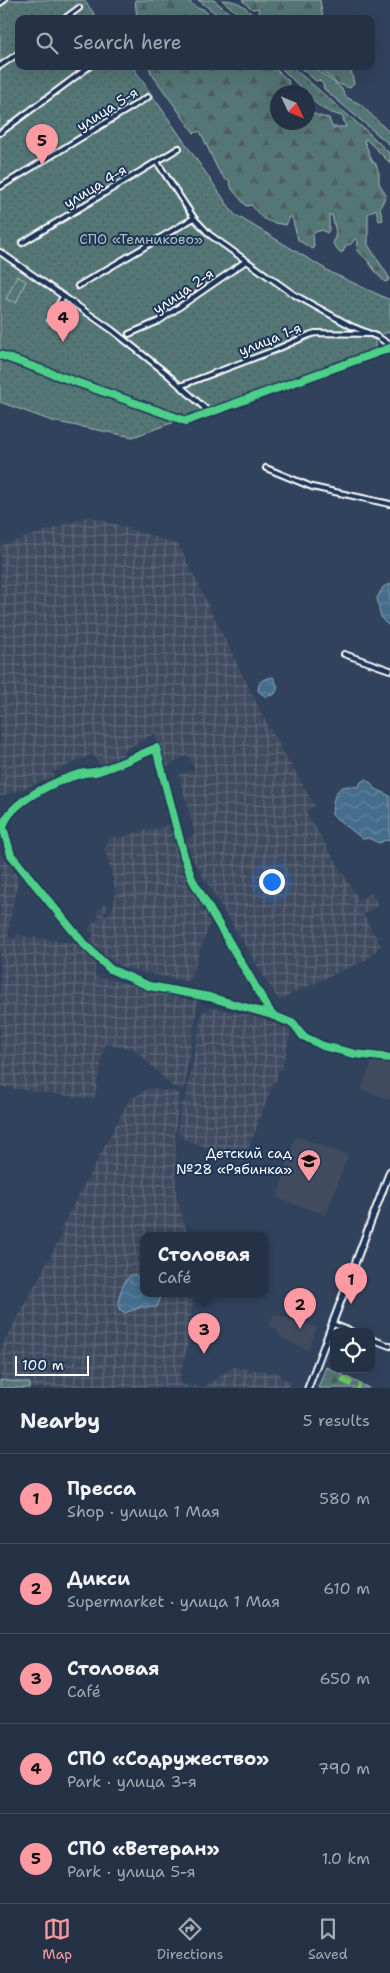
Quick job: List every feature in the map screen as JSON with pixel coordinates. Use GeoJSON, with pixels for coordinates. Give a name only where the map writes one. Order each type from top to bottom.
{"type":"FeatureCollection","features":[{"type":"Feature","properties":{"kind":"street"},"geometry":{"type":"LineString","coordinates":[[0,3],[4,0]]}},
{"type":"Feature","properties":{"kind":"street"},"geometry":{"type":"LineString","coordinates":[[69,15],[78,8]]}},
{"type":"Feature","properties":{"kind":"street"},"geometry":{"type":"LineString","coordinates":[[0,66],[15,56]]}},
{"type":"Feature","properties":{"kind":"street"},"geometry":{"type":"LineString","coordinates":[[0,133],[85,70]]}},
{"type":"Feature","properties":{"kind":"street","name":"улица 5-я"},"geometry":{"type":"LineString","coordinates":[[0,187],[148,97]]}},
{"type":"Feature","properties":{"kind":"street","name":"улица 4-я"},"geometry":{"type":"LineString","coordinates":[[22,243],[179,148]]}},
{"type":"Feature","properties":{"kind":"street"},"geometry":{"type":"LineString","coordinates":[[157,162],[194,218],[210,235],[293,294],[351,326],[372,334],[390,347]]}},
{"type":"Feature","properties":{"kind":"street"},"geometry":{"type":"LineString","coordinates":[[78,286],[194,218]]}},
{"type":"Feature","properties":{"kind":"street"},"geometry":{"type":"LineString","coordinates":[[0,252],[112,330],[210,412]]}},
{"type":"Feature","properties":{"kind":"street","name":"улица 2-я"},"geometry":{"type":"LineString","coordinates":[[129,334],[159,321],[246,260]]}},
{"type":"Feature","properties":{"kind":"street"},"geometry":{"type":"LineString","coordinates":[[50,320],[63,297]]}},
{"type":"Feature","properties":{"kind":"street","name":"улица 1-я"},"geometry":{"type":"LineString","coordinates":[[180,386],[315,333],[372,334]]}},
{"type":"Feature","properties":{"kind":"street"},"geometry":{"type":"LineString","coordinates":[[0,355],[186,421],[390,347]]}},
{"type":"Feature","properties":{"kind":"street"},"geometry":{"type":"LineString","coordinates":[[266,468],[312,488],[390,504]]}},
{"type":"Feature","properties":{"kind":"street"},"geometry":{"type":"LineString","coordinates":[[344,654],[390,670]]}},
{"type":"Feature","properties":{"kind":"street"},"geometry":{"type":"LineString","coordinates":[[272,1015],[192,879],[184,856],[156,748],[97,772],[83,773],[40,790],[18,804],[10,813],[4,827],[11,855],[83,943],[105,965],[142,984],[209,997],[272,1015],[294,1024],[303,1036],[316,1043],[355,1054],[390,1058]]}},
{"type":"Feature","properties":{"kind":"street"},"geometry":{"type":"LineString","coordinates":[[308,1388],[390,1171]]}},
{"type":"Feature","properties":{"kind":"street"},"geometry":{"type":"LineString","coordinates":[[333,1324],[343,1328]]}},
{"type":"Feature","properties":{"kind":"street"},"geometry":{"type":"LineString","coordinates":[[375,1340],[390,1346]]}},
{"type":"Feature","properties":{"kind":"shaded area"},"geometry":{"type":"Polygon","coordinates":[[[90,516],[179,545],[262,715],[315,806],[306,812],[359,900],[371,893],[378,905],[363,914],[381,946],[366,960],[279,1001],[193,860],[184,841],[195,834],[179,775],[195,770],[188,755],[164,768],[155,733],[123,751],[124,755],[100,767],[93,754],[53,772],[54,777],[0,797],[0,546],[90,516]]]}},
{"type":"Feature","properties":{"kind":"shaded area"},"geometry":{"type":"Polygon","coordinates":[[[169,825],[187,882],[211,920],[189,982],[125,968],[109,960],[89,940],[94,935],[88,929],[100,917],[96,913],[105,904],[109,908],[103,914],[106,917],[113,907],[116,892],[105,849],[108,843],[107,839],[116,836],[117,839],[146,829],[147,831],[169,825]]]}},
{"type":"Feature","properties":{"kind":"shaded area"},"geometry":{"type":"Polygon","coordinates":[[[0,855],[12,868],[18,879],[9,937],[16,939],[17,935],[78,944],[95,960],[95,976],[198,1000],[184,1090],[173,1087],[134,1049],[105,1044],[94,1099],[0,1087],[0,855]]]}},
{"type":"Feature","properties":{"kind":"shaded area"},"geometry":{"type":"Polygon","coordinates":[[[209,1007],[265,1019],[291,1031],[282,1070],[279,1069],[243,1163],[237,1160],[238,1158],[183,1139],[184,1136],[177,1133],[181,1102],[185,1103],[202,1010],[208,1012],[209,1007]]]}},
{"type":"Feature","properties":{"kind":"shaded area"},"geometry":{"type":"Polygon","coordinates":[[[373,1059],[390,1061],[390,1100],[361,1089],[373,1059]]]}},
{"type":"Feature","properties":{"kind":"shaded area"},"geometry":{"type":"Polygon","coordinates":[[[149,1088],[180,1093],[175,1134],[176,1196],[187,1232],[140,1232],[140,1297],[194,1297],[188,1344],[180,1376],[181,1385],[205,1387],[233,1367],[280,1373],[281,1379],[289,1380],[290,1388],[29,1388],[29,1383],[0,1380],[0,1350],[63,1233],[60,1230],[129,1100],[149,1088]]]}},
{"type":"Feature","properties":{"kind":"shaded area","name":"Детский сад №28 «Рябинка»"},"geometry":{"type":"Polygon","coordinates":[[[295,1136],[348,1155],[326,1215],[277,1198],[295,1136]]]}},
{"type":"Feature","properties":{"kind":"shaded area"},"geometry":{"type":"Polygon","coordinates":[[[274,1314],[317,1328],[308,1350],[282,1338],[276,1329],[269,1326],[274,1314]]]}},
{"type":"Feature","properties":{"kind":"green space","name":"СПО «Темниково»"},"geometry":{"type":"Polygon","coordinates":[[[0,0],[84,0],[95,15],[15,15],[15,70],[135,70],[234,214],[332,273],[390,300],[390,332],[375,336],[375,349],[133,437],[52,421],[0,402],[0,0]]]}},
{"type":"Feature","properties":{"kind":"green space"},"geometry":{"type":"Polygon","coordinates":[[[135,0],[187,0],[210,15],[137,15],[135,0]]]}},
{"type":"Feature","properties":{"kind":"green space"},"geometry":{"type":"Polygon","coordinates":[[[198,0],[214,0],[231,15],[218,15],[198,0]]]}},
{"type":"Feature","properties":{"kind":"green space"},"geometry":{"type":"Polygon","coordinates":[[[222,0],[232,1],[241,5],[252,15],[239,15],[222,0]]]}},
{"type":"Feature","properties":{"kind":"green space"},"geometry":{"type":"Polygon","coordinates":[[[242,0],[320,0],[322,15],[260,15],[258,8],[252,9],[242,0]]]}},
{"type":"Feature","properties":{"kind":"green space"},"geometry":{"type":"Polygon","coordinates":[[[150,70],[277,70],[288,80],[289,85],[270,85],[270,130],[315,130],[315,114],[329,118],[332,127],[346,127],[342,116],[331,113],[315,103],[315,87],[390,154],[390,163],[366,139],[364,140],[372,161],[376,164],[379,183],[386,195],[380,208],[383,220],[379,221],[376,209],[368,214],[368,245],[389,277],[388,281],[385,282],[357,251],[358,242],[355,239],[351,244],[346,245],[343,252],[340,252],[333,244],[336,233],[332,215],[329,215],[329,230],[327,233],[322,230],[313,233],[314,247],[312,249],[298,240],[292,217],[290,217],[286,225],[274,223],[262,218],[252,205],[246,206],[232,189],[229,180],[226,180],[218,170],[200,131],[194,133],[150,70]]]}},
{"type":"Feature","properties":{"kind":"green space"},"geometry":{"type":"Polygon","coordinates":[[[283,70],[296,70],[313,85],[298,85],[283,70]]]}},
{"type":"Feature","properties":{"kind":"green space"},"geometry":{"type":"Polygon","coordinates":[[[303,70],[317,70],[341,88],[346,97],[360,104],[390,133],[390,145],[324,89],[323,84],[319,80],[316,81],[303,70]]]}},
{"type":"Feature","properties":{"kind":"green space"},"geometry":{"type":"Polygon","coordinates":[[[321,70],[351,70],[354,84],[350,88],[336,83],[321,70]]]}},
{"type":"Feature","properties":{"kind":"green space"},"geometry":{"type":"Polygon","coordinates":[[[17,276],[26,281],[16,303],[6,299],[17,276]]]}},
{"type":"Feature","properties":{"kind":"green space"},"geometry":{"type":"Polygon","coordinates":[[[326,1367],[330,1369],[330,1373],[338,1373],[369,1388],[318,1388],[326,1367]]]}},
{"type":"Feature","properties":{"kind":"green space"},"geometry":{"type":"Polygon","coordinates":[[[0,1380],[30,1383],[29,1388],[0,1388],[0,1380]]]}},
{"type":"Feature","properties":{"kind":"water"},"geometry":{"type":"Polygon","coordinates":[[[390,584],[390,626],[382,618],[377,598],[383,587],[390,584]]]}},
{"type":"Feature","properties":{"kind":"water"},"geometry":{"type":"Polygon","coordinates":[[[273,677],[278,687],[275,694],[266,697],[258,691],[259,684],[264,679],[273,677]]]}},
{"type":"Feature","properties":{"kind":"water"},"geometry":{"type":"Polygon","coordinates":[[[366,779],[374,788],[390,796],[390,841],[386,840],[379,843],[368,838],[363,839],[332,815],[333,802],[337,792],[344,787],[358,787],[366,779]]]}},
{"type":"Feature","properties":{"kind":"water"},"geometry":{"type":"Polygon","coordinates":[[[134,1274],[140,1280],[140,1297],[161,1297],[157,1307],[142,1307],[125,1313],[119,1309],[122,1289],[130,1276],[134,1274]]]}},
{"type":"Feature","properties":{"kind":"marked path"},"geometry":{"type":"LineString","coordinates":[[341,1379],[360,1388]]}},
{"type":"Feature","properties":{"kind":"cycle path"},"geometry":{"type":"LineString","coordinates":[[0,355],[186,421],[390,348]]}},
{"type":"Feature","properties":{"kind":"cycle path"},"geometry":{"type":"LineString","coordinates":[[272,1015],[192,879],[184,856],[156,748],[106,769],[74,776],[36,792],[15,808],[7,817],[3,827],[11,855],[83,943],[110,969],[149,986],[209,997],[272,1015],[294,1024],[303,1036],[323,1046],[355,1054],[390,1058]]}},
{"type":"Feature","properties":{"kind":"place","name":"СПО «Ветеран»"},"geometry":{"type":"Point","coordinates":[42,165]}},
{"type":"Feature","properties":{"kind":"place","name":"СПО «Содружество»"},"geometry":{"type":"Point","coordinates":[63,342]}},
{"type":"Feature","properties":{"kind":"place","name":"Детский сад №28 «Рябинка»"},"geometry":{"type":"Point","coordinates":[309,1182]}},
{"type":"Feature","properties":{"kind":"place","name":"Пресса"},"geometry":{"type":"Point","coordinates":[351,1304]}},
{"type":"Feature","properties":{"kind":"place","name":"Дикси"},"geometry":{"type":"Point","coordinates":[300,1329]}},
{"type":"Feature","properties":{"kind":"place","name":"Столовая"},"geometry":{"type":"Point","coordinates":[204,1354]}}]}
